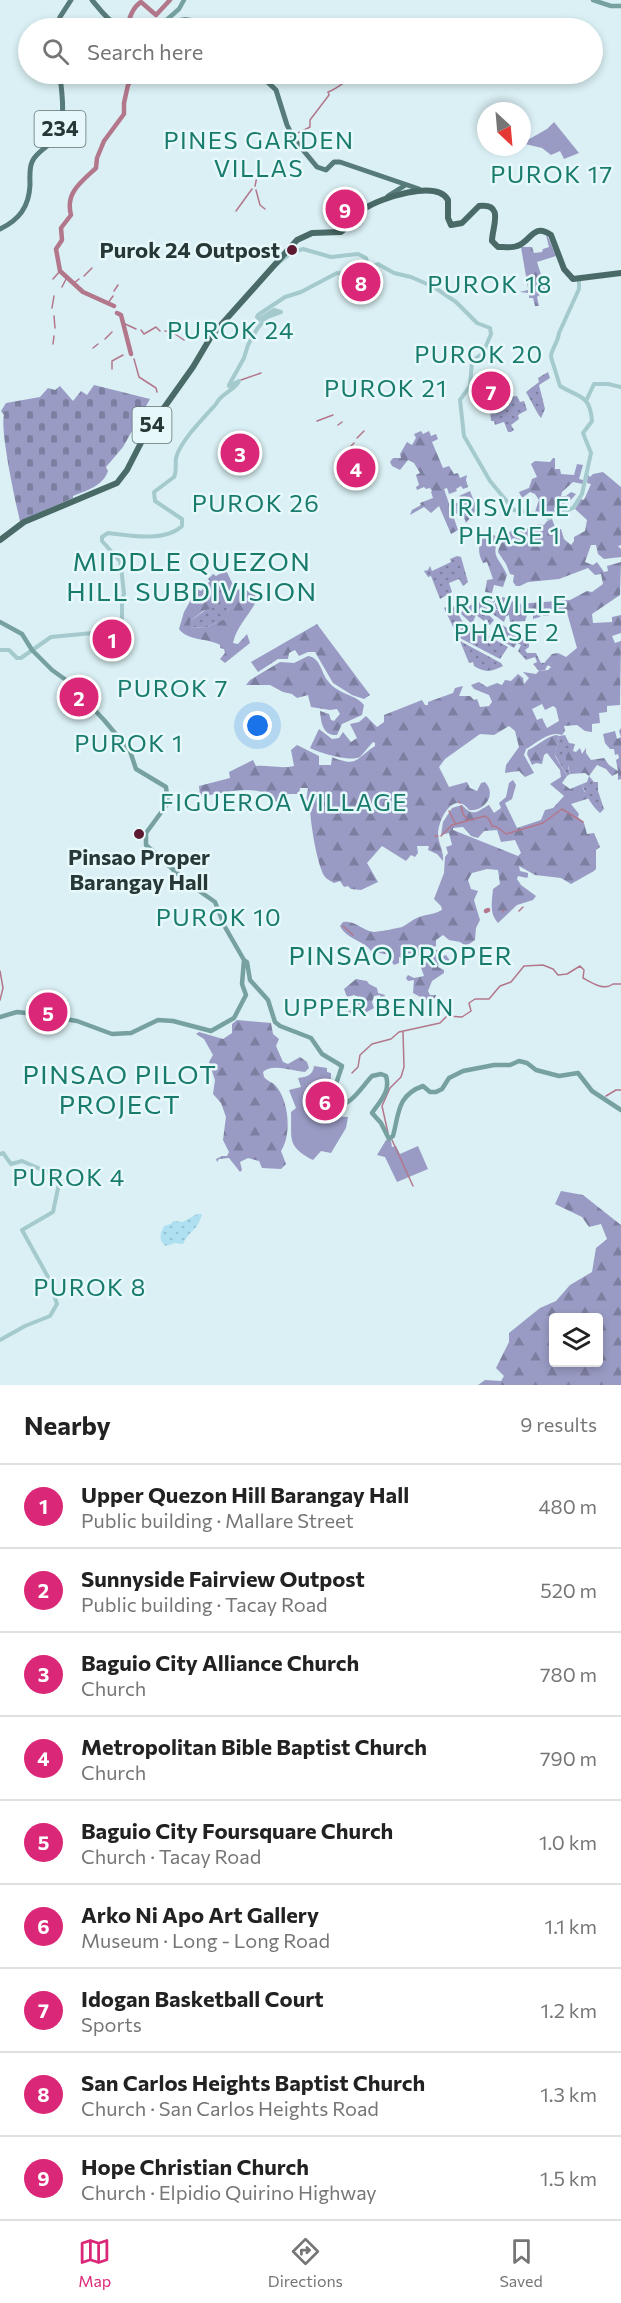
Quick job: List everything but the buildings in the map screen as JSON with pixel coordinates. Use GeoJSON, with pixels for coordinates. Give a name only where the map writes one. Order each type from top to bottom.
{"type":"FeatureCollection","features":[{"type":"Feature","properties":{"kind":"highway","name":"54"},"geometry":{"type":"LineString","coordinates":[[0,540],[24,522],[103,489],[120,479],[146,433],[193,367],[212,335],[302,237],[317,232],[341,232],[358,214],[383,200],[423,190]]}},
{"type":"Feature","properties":{"kind":"highway"},"geometry":{"type":"LineString","coordinates":[[423,190],[438,191],[445,195],[448,200],[448,221],[453,226],[462,223],[479,206],[492,209],[496,219],[492,241],[498,247],[517,246],[533,233],[547,232],[553,238],[567,275],[573,279],[621,273]]}},
{"type":"Feature","properties":{"kind":"main road"},"geometry":{"type":"LineString","coordinates":[[60,18],[71,0]]}},
{"type":"Feature","properties":{"kind":"main road"},"geometry":{"type":"LineString","coordinates":[[92,0],[109,18]]}},
{"type":"Feature","properties":{"kind":"main road"},"geometry":{"type":"LineString","coordinates":[[169,18],[179,9],[184,0]]}},
{"type":"Feature","properties":{"kind":"main road"},"geometry":{"type":"LineString","coordinates":[[593,0],[611,6],[621,6]]}},
{"type":"Feature","properties":{"kind":"main road","name":"234"},"geometry":{"type":"LineString","coordinates":[[0,229],[13,222],[24,210],[30,193],[32,163],[54,138],[62,123],[64,113],[61,84]]}},
{"type":"Feature","properties":{"kind":"main road"},"geometry":{"type":"LineString","coordinates":[[270,84],[276,90],[292,135],[317,167],[326,170],[334,162],[340,162],[380,174],[404,186],[423,190]]}},
{"type":"Feature","properties":{"kind":"main road"},"geometry":{"type":"LineString","coordinates":[[383,200],[404,186]]}},
{"type":"Feature","properties":{"kind":"main road"},"geometry":{"type":"LineString","coordinates":[[0,622],[22,634],[32,650],[66,680],[104,720],[130,751],[136,769],[166,787],[168,804],[146,833],[146,845],[188,883],[215,902],[225,927],[247,962],[252,983],[268,1000],[275,1022],[311,1038],[322,1054],[342,1066],[336,1084],[323,1094],[322,1102],[325,1106],[345,1104],[362,1090],[370,1077],[377,1074],[386,1076],[384,1096],[372,1113],[381,1123],[389,1139],[393,1136],[402,1101],[420,1086],[430,1092],[436,1092],[442,1089],[449,1078],[463,1071],[494,1065],[510,1065],[519,1061],[555,1076],[578,1073],[592,1090],[621,1110]]}},
{"type":"Feature","properties":{"kind":"main road"},"geometry":{"type":"LineString","coordinates":[[1,1017],[17,1012],[77,1021],[112,1034],[131,1033],[158,1020],[176,1022],[208,1031],[213,1030],[234,1018],[245,999],[242,984],[244,960]]}},
{"type":"Feature","properties":{"kind":"street"},"geometry":{"type":"LineString","coordinates":[[274,266],[292,252],[303,249],[331,257],[358,254],[366,258],[368,268]]}},
{"type":"Feature","properties":{"kind":"street"},"geometry":{"type":"LineString","coordinates":[[0,650],[9,650],[19,658],[51,637],[106,630],[123,618],[124,594],[120,561],[102,541],[102,537],[108,533],[160,537],[175,532],[182,526],[182,519],[155,501],[154,492],[174,477],[176,458],[181,447],[216,404],[219,397],[239,382],[237,380],[228,385],[257,329],[267,317],[280,312],[270,312],[260,320],[257,318],[258,315],[285,297],[301,292],[336,273],[358,275],[380,264],[397,274],[423,281],[456,302],[477,323],[490,328],[491,334],[485,350],[472,361],[470,386],[460,400],[464,436],[490,481],[516,511],[549,518],[576,506],[583,491],[591,453],[583,433],[592,421],[588,401],[594,384],[621,387]]}},
{"type":"Feature","properties":{"kind":"street"},"geometry":{"type":"LineString","coordinates":[[579,280],[579,288],[551,357],[560,386],[588,401]]}},
{"type":"Feature","properties":{"kind":"street"},"geometry":{"type":"LineString","coordinates":[[0,1154],[3,1153],[11,1164],[20,1161],[47,1172],[61,1174],[53,1212],[22,1230],[48,1277],[57,1304],[50,1316],[25,1326],[0,1340]]}},
{"type":"Feature","properties":{"kind":"green space"},"geometry":{"type":"Polygon","coordinates":[[[554,122],[579,153],[564,159],[560,151],[551,155],[542,148],[531,145],[531,138],[554,122]]]}},
{"type":"Feature","properties":{"kind":"green space"},"geometry":{"type":"Polygon","coordinates":[[[546,235],[556,256],[537,262],[546,290],[537,297],[539,306],[535,306],[533,298],[529,298],[529,293],[520,292],[528,290],[521,247],[532,247],[534,253],[542,252],[543,249],[549,247],[546,235]]]}},
{"type":"Feature","properties":{"kind":"green space"},"geometry":{"type":"Polygon","coordinates":[[[548,372],[550,378],[539,385],[545,409],[541,418],[526,392],[539,382],[538,378],[548,372]]]}},
{"type":"Feature","properties":{"kind":"green space"},"geometry":{"type":"Polygon","coordinates":[[[94,385],[150,399],[123,447],[106,467],[108,471],[102,481],[73,498],[20,521],[6,450],[4,415],[1,411],[6,403],[40,397],[48,388],[55,390],[60,386],[73,401],[81,391],[87,395],[94,385]]]}},
{"type":"Feature","properties":{"kind":"green space"},"geometry":{"type":"Polygon","coordinates":[[[503,389],[509,397],[517,396],[520,402],[524,401],[527,410],[518,415],[519,419],[511,425],[514,430],[511,432],[508,432],[504,422],[495,425],[494,421],[491,421],[490,409],[484,410],[483,405],[491,401],[501,408],[505,406],[500,397],[495,401],[490,397],[503,389]]]}},
{"type":"Feature","properties":{"kind":"green space"},"geometry":{"type":"Polygon","coordinates":[[[421,431],[423,434],[429,431],[431,436],[436,434],[438,439],[432,442],[443,468],[449,466],[454,474],[458,473],[460,478],[467,475],[468,487],[463,489],[461,486],[456,489],[457,491],[449,494],[447,488],[444,489],[458,530],[451,534],[439,506],[431,513],[424,507],[410,515],[412,510],[421,505],[420,503],[433,498],[432,491],[424,487],[417,490],[416,487],[419,485],[416,475],[420,473],[414,463],[408,460],[400,470],[392,466],[390,462],[393,458],[401,458],[400,454],[407,442],[412,445],[416,438],[414,434],[421,431]]]}},
{"type":"Feature","properties":{"kind":"green space"},"geometry":{"type":"Polygon","coordinates":[[[555,458],[555,469],[560,469],[561,474],[574,475],[577,464],[583,465],[579,479],[583,480],[583,484],[573,482],[562,492],[561,496],[566,496],[571,492],[576,494],[570,501],[554,508],[555,514],[551,517],[535,512],[539,500],[535,494],[530,492],[522,498],[519,492],[529,488],[532,479],[537,477],[531,464],[535,461],[550,462],[555,458]]]}},
{"type":"Feature","properties":{"kind":"green space"},"geometry":{"type":"Polygon","coordinates":[[[603,472],[621,487],[621,545],[618,546],[621,549],[621,557],[604,559],[598,554],[596,545],[591,545],[585,562],[593,565],[597,562],[604,572],[608,571],[607,566],[621,562],[620,595],[592,614],[593,623],[612,622],[612,617],[621,615],[621,633],[612,636],[615,643],[621,641],[620,705],[607,706],[607,712],[599,713],[600,723],[592,724],[592,732],[585,731],[577,725],[564,726],[565,731],[562,735],[552,734],[526,749],[524,755],[534,773],[525,777],[519,771],[505,773],[506,765],[519,747],[515,731],[509,726],[494,735],[480,734],[445,759],[439,767],[449,787],[467,782],[470,788],[477,791],[481,783],[485,782],[490,792],[484,805],[475,810],[469,810],[458,803],[448,808],[441,820],[438,833],[443,861],[437,854],[428,850],[429,846],[417,846],[418,853],[415,857],[411,855],[406,861],[382,846],[367,863],[378,882],[361,890],[351,889],[348,886],[344,887],[340,881],[334,883],[323,873],[314,842],[310,803],[306,802],[308,788],[300,788],[299,794],[288,794],[286,803],[282,804],[265,793],[254,790],[200,796],[199,786],[230,778],[229,772],[253,760],[256,766],[294,766],[291,750],[297,745],[319,756],[319,765],[331,765],[332,757],[352,762],[356,760],[375,746],[375,743],[373,742],[360,757],[335,756],[310,748],[319,729],[332,739],[339,738],[343,732],[351,742],[357,738],[350,724],[359,722],[366,716],[377,727],[384,722],[384,715],[422,700],[425,705],[428,705],[428,702],[453,693],[455,688],[463,686],[459,696],[470,696],[474,700],[477,699],[480,707],[489,706],[492,702],[489,695],[474,689],[471,685],[479,682],[487,687],[497,683],[502,685],[505,680],[511,681],[518,674],[523,678],[524,684],[529,678],[523,672],[536,674],[539,671],[548,670],[551,667],[548,665],[554,662],[545,664],[545,662],[552,654],[558,653],[566,657],[577,648],[566,609],[507,613],[491,607],[503,597],[518,604],[570,600],[587,591],[592,592],[603,584],[601,574],[595,575],[588,568],[559,579],[528,582],[516,586],[513,582],[514,575],[510,574],[498,552],[505,537],[517,525],[521,531],[539,524],[544,525],[552,519],[556,530],[561,529],[564,539],[571,545],[574,537],[585,531],[587,520],[575,509],[581,499],[584,500],[591,484],[587,483],[588,475],[590,477],[603,472]],[[542,704],[532,709],[537,720],[542,718],[547,728],[559,721],[556,708],[553,706],[545,710],[542,704]]]}},
{"type":"Feature","properties":{"kind":"green space"},"geometry":{"type":"Polygon","coordinates":[[[470,491],[477,509],[466,523],[462,512],[455,514],[452,505],[461,501],[459,496],[470,491]]]}},
{"type":"Feature","properties":{"kind":"green space"},"geometry":{"type":"Polygon","coordinates":[[[487,532],[500,538],[495,549],[507,575],[503,587],[494,585],[492,593],[485,592],[487,580],[493,579],[487,562],[483,563],[479,550],[480,543],[487,532]]]}},
{"type":"Feature","properties":{"kind":"green space"},"geometry":{"type":"Polygon","coordinates":[[[461,557],[468,582],[463,586],[459,579],[449,583],[452,592],[440,599],[431,576],[428,577],[424,571],[430,566],[432,571],[451,562],[450,559],[461,557]]]}},
{"type":"Feature","properties":{"kind":"green space"},"geometry":{"type":"Polygon","coordinates":[[[226,570],[235,589],[250,591],[258,598],[237,631],[233,643],[238,644],[247,634],[250,643],[225,663],[220,659],[225,653],[220,645],[187,636],[179,629],[184,612],[197,589],[201,591],[213,574],[216,576],[226,570]],[[216,591],[207,597],[207,602],[212,608],[203,611],[190,621],[190,627],[205,628],[227,618],[229,608],[223,602],[228,597],[226,591],[218,593],[216,591]]]}},
{"type":"Feature","properties":{"kind":"green space"},"geometry":{"type":"Polygon","coordinates":[[[216,590],[226,591],[228,618],[205,628],[190,627],[190,621],[207,609],[207,597],[216,590]]]}},
{"type":"Feature","properties":{"kind":"green space"},"geometry":{"type":"Polygon","coordinates":[[[482,597],[500,597],[487,608],[487,613],[494,620],[490,625],[487,624],[486,619],[484,621],[476,615],[472,624],[460,613],[482,597]]]}},
{"type":"Feature","properties":{"kind":"green space"},"geometry":{"type":"Polygon","coordinates":[[[448,606],[450,608],[454,606],[462,621],[508,647],[500,659],[458,637],[444,608],[448,606]]]}},
{"type":"Feature","properties":{"kind":"green space"},"geometry":{"type":"Polygon","coordinates":[[[491,607],[501,612],[548,610],[549,616],[543,616],[544,613],[541,613],[540,617],[533,619],[533,615],[527,615],[525,621],[510,622],[509,615],[506,616],[504,622],[490,612],[491,607]]]}},
{"type":"Feature","properties":{"kind":"green space"},"geometry":{"type":"Polygon","coordinates":[[[317,624],[370,695],[364,699],[352,695],[333,683],[315,652],[299,656],[295,650],[289,653],[288,659],[278,659],[258,672],[251,662],[317,624]]]}},
{"type":"Feature","properties":{"kind":"green space"},"geometry":{"type":"Polygon","coordinates":[[[501,624],[529,643],[529,647],[525,650],[527,653],[536,653],[541,663],[555,662],[547,666],[545,670],[539,671],[533,664],[537,662],[535,657],[526,660],[518,651],[521,645],[517,643],[514,648],[498,638],[501,632],[497,630],[501,624]]]}},
{"type":"Feature","properties":{"kind":"green space"},"geometry":{"type":"Polygon","coordinates":[[[460,641],[503,666],[488,671],[474,666],[473,662],[469,663],[460,641]]]}},
{"type":"Feature","properties":{"kind":"green space"},"geometry":{"type":"Polygon","coordinates":[[[308,656],[316,660],[332,685],[364,705],[362,715],[342,724],[337,735],[326,731],[322,724],[320,711],[329,714],[331,720],[334,721],[340,714],[337,709],[311,707],[308,695],[297,698],[270,685],[246,685],[250,680],[280,662],[294,663],[308,656]]]}},
{"type":"Feature","properties":{"kind":"green space"},"geometry":{"type":"Polygon","coordinates":[[[615,731],[617,739],[621,737],[621,779],[618,780],[618,773],[612,776],[606,769],[597,765],[589,776],[585,773],[570,774],[566,756],[568,750],[573,747],[573,751],[576,752],[580,748],[582,754],[586,748],[586,753],[591,760],[604,758],[618,771],[616,760],[619,758],[618,754],[615,755],[614,749],[610,749],[605,743],[603,734],[615,731]]]}},
{"type":"Feature","properties":{"kind":"green space"},"geometry":{"type":"Polygon","coordinates":[[[565,735],[569,743],[575,744],[568,767],[570,774],[567,776],[555,755],[559,736],[565,735]]]}},
{"type":"Feature","properties":{"kind":"green space"},"geometry":{"type":"Polygon","coordinates":[[[553,736],[559,736],[555,756],[567,776],[562,783],[570,789],[582,784],[590,798],[571,804],[584,823],[587,834],[594,833],[600,847],[596,850],[596,869],[594,871],[571,884],[561,878],[535,875],[519,866],[520,871],[528,873],[528,876],[527,878],[518,876],[517,879],[521,885],[536,896],[533,900],[517,905],[498,923],[493,915],[492,907],[493,889],[500,884],[498,870],[487,869],[472,873],[468,880],[471,889],[478,891],[474,900],[480,920],[476,928],[475,940],[466,946],[449,940],[443,935],[436,940],[436,946],[417,956],[409,954],[406,959],[399,957],[399,963],[394,965],[386,954],[372,952],[343,931],[340,926],[343,922],[352,923],[374,932],[402,927],[417,918],[442,910],[434,899],[444,873],[445,857],[448,853],[446,847],[452,845],[449,833],[441,835],[443,822],[452,808],[462,805],[476,812],[489,805],[494,813],[501,808],[499,803],[506,797],[509,783],[513,780],[516,785],[512,799],[505,803],[517,828],[541,820],[545,810],[553,808],[564,796],[550,784],[561,777],[560,770],[547,753],[544,755],[542,764],[532,765],[527,754],[528,750],[553,736]],[[463,827],[453,828],[453,830],[518,856],[521,853],[515,840],[501,842],[497,830],[484,831],[478,838],[471,836],[463,827]]]}},
{"type":"Feature","properties":{"kind":"green space"},"geometry":{"type":"Polygon","coordinates":[[[589,776],[594,782],[598,782],[598,791],[604,809],[600,813],[589,800],[582,784],[587,782],[589,776]]]}},
{"type":"Feature","properties":{"kind":"green space"},"geometry":{"type":"Polygon","coordinates":[[[439,949],[441,957],[446,955],[453,965],[443,958],[439,961],[438,967],[444,970],[444,973],[432,981],[428,991],[430,995],[436,995],[435,998],[426,1000],[413,993],[414,980],[408,981],[406,978],[408,975],[414,978],[424,976],[419,962],[424,964],[431,959],[428,953],[439,949]]]}},
{"type":"Feature","properties":{"kind":"green space"},"geometry":{"type":"Polygon","coordinates":[[[356,979],[367,981],[377,988],[378,993],[385,995],[382,1004],[380,995],[374,996],[372,1002],[374,1008],[365,1013],[359,1008],[355,1009],[355,1018],[351,1013],[346,1013],[358,1004],[358,997],[354,995],[347,997],[344,989],[356,979]]]}},
{"type":"Feature","properties":{"kind":"green space"},"geometry":{"type":"Polygon","coordinates":[[[237,1020],[271,1023],[273,1034],[279,1039],[276,1046],[283,1062],[288,1064],[300,1057],[307,1062],[309,1068],[305,1072],[271,1068],[263,1072],[264,1077],[280,1091],[286,1108],[287,1136],[281,1151],[286,1164],[281,1169],[262,1168],[259,1161],[248,1158],[240,1162],[242,1170],[240,1172],[229,1158],[219,1159],[217,1162],[216,1159],[227,1156],[229,1152],[223,1140],[226,1117],[221,1103],[213,1094],[215,1080],[209,1062],[213,1055],[204,1039],[196,1034],[199,1032],[223,1039],[232,1033],[232,1024],[237,1020]]]}},
{"type":"Feature","properties":{"kind":"green space"},"geometry":{"type":"Polygon","coordinates":[[[314,1066],[327,1068],[327,1072],[331,1073],[331,1079],[325,1081],[326,1087],[318,1093],[315,1099],[314,1102],[318,1108],[316,1115],[348,1117],[346,1128],[331,1153],[321,1151],[313,1160],[298,1150],[292,1141],[291,1112],[296,1108],[289,1090],[301,1087],[298,1078],[309,1075],[314,1066]]]}},
{"type":"Feature","properties":{"kind":"green space"},"geometry":{"type":"Polygon","coordinates":[[[386,1140],[391,1141],[392,1147],[396,1146],[400,1154],[418,1146],[428,1169],[397,1182],[385,1157],[377,1155],[386,1140]]]}},
{"type":"Feature","properties":{"kind":"green space"},"geometry":{"type":"Polygon","coordinates":[[[561,1191],[583,1195],[621,1225],[621,1385],[478,1385],[485,1380],[501,1381],[504,1376],[496,1368],[509,1342],[509,1333],[540,1308],[556,1301],[570,1285],[592,1272],[596,1248],[607,1239],[601,1224],[589,1227],[582,1217],[555,1204],[561,1191]]]}},
{"type":"Feature","properties":{"kind":"sand"},"geometry":{"type":"Polygon","coordinates":[[[197,1214],[202,1214],[200,1220],[183,1244],[175,1243],[166,1246],[163,1244],[161,1237],[164,1226],[173,1221],[183,1222],[197,1214]]]}},
{"type":"Feature","properties":{"kind":"waterway"},"geometry":{"type":"LineString","coordinates":[[130,18],[141,2],[156,15],[170,0]]}},
{"type":"Feature","properties":{"kind":"waterway"},"geometry":{"type":"LineString","coordinates":[[114,306],[83,292],[60,271],[56,249],[62,240],[61,228],[71,215],[72,194],[96,168],[97,158],[104,141],[124,114],[129,84]]}},
{"type":"Feature","properties":{"kind":"waterway"},"geometry":{"type":"LineString","coordinates":[[296,134],[310,127],[310,120],[329,95],[328,92],[342,84]]}},
{"type":"Feature","properties":{"kind":"waterway"},"geometry":{"type":"LineString","coordinates":[[255,186],[258,172]]}},
{"type":"Feature","properties":{"kind":"waterway"},"geometry":{"type":"LineString","coordinates":[[236,211],[252,189]]}},
{"type":"Feature","properties":{"kind":"waterway"},"geometry":{"type":"LineString","coordinates":[[256,190],[260,205],[265,209]]}},
{"type":"Feature","properties":{"kind":"waterway"},"geometry":{"type":"LineString","coordinates":[[84,276],[92,268]]}},
{"type":"Feature","properties":{"kind":"waterway"},"geometry":{"type":"LineString","coordinates":[[53,279],[60,271]]}},
{"type":"Feature","properties":{"kind":"waterway"},"geometry":{"type":"LineString","coordinates":[[62,287],[67,277]]}},
{"type":"Feature","properties":{"kind":"waterway"},"geometry":{"type":"LineString","coordinates":[[74,283],[79,279]]}},
{"type":"Feature","properties":{"kind":"waterway"},"geometry":{"type":"LineString","coordinates":[[114,291],[118,285]]}},
{"type":"Feature","properties":{"kind":"waterway"},"geometry":{"type":"LineString","coordinates":[[52,308],[54,296]]}},
{"type":"Feature","properties":{"kind":"waterway"},"geometry":{"type":"LineString","coordinates":[[108,303],[113,296]]}},
{"type":"Feature","properties":{"kind":"waterway"},"geometry":{"type":"LineString","coordinates":[[117,313],[121,315],[131,354]]}},
{"type":"Feature","properties":{"kind":"waterway"},"geometry":{"type":"LineString","coordinates":[[54,316],[55,328]]}},
{"type":"Feature","properties":{"kind":"waterway"},"geometry":{"type":"LineString","coordinates":[[123,323],[136,329]]}},
{"type":"Feature","properties":{"kind":"waterway"},"geometry":{"type":"LineString","coordinates":[[141,330],[144,334],[156,327],[160,331]]}},
{"type":"Feature","properties":{"kind":"waterway"},"geometry":{"type":"LineString","coordinates":[[165,331],[172,332],[184,340]]}},
{"type":"Feature","properties":{"kind":"waterway"},"geometry":{"type":"LineString","coordinates":[[105,339],[112,332]]}},
{"type":"Feature","properties":{"kind":"waterway"},"geometry":{"type":"LineString","coordinates":[[53,344],[54,336]]}},
{"type":"Feature","properties":{"kind":"waterway"},"geometry":{"type":"LineString","coordinates":[[93,348],[98,344]]}},
{"type":"Feature","properties":{"kind":"waterway"},"geometry":{"type":"LineString","coordinates":[[112,369],[112,361],[123,355]]}},
{"type":"Feature","properties":{"kind":"waterway"},"geometry":{"type":"LineString","coordinates":[[134,359],[139,377],[156,388],[157,392]]}},
{"type":"Feature","properties":{"kind":"waterway"},"geometry":{"type":"LineString","coordinates":[[241,380],[261,373]]}},
{"type":"Feature","properties":{"kind":"waterway"},"geometry":{"type":"LineString","coordinates":[[489,397],[500,408]]}},
{"type":"Feature","properties":{"kind":"waterway"},"geometry":{"type":"LineString","coordinates":[[317,421],[333,415]]}},
{"type":"Feature","properties":{"kind":"waterway"},"geometry":{"type":"LineString","coordinates":[[338,425],[342,422]]}},
{"type":"Feature","properties":{"kind":"waterway"},"geometry":{"type":"LineString","coordinates":[[357,438],[364,431]]}},
{"type":"Feature","properties":{"kind":"waterway"},"geometry":{"type":"LineString","coordinates":[[351,446],[354,443]]}},
{"type":"Feature","properties":{"kind":"waterway"},"geometry":{"type":"LineString","coordinates":[[341,463],[348,450]]}},
{"type":"Feature","properties":{"kind":"waterway"},"geometry":{"type":"LineString","coordinates":[[461,806],[468,820]]}},
{"type":"Feature","properties":{"kind":"waterway"},"geometry":{"type":"LineString","coordinates":[[441,836],[452,825],[485,816],[492,826],[506,834],[543,823],[562,809],[583,822]]}},
{"type":"Feature","properties":{"kind":"waterway"},"geometry":{"type":"LineString","coordinates":[[449,811],[455,823]]}},
{"type":"Feature","properties":{"kind":"waterway"},"geometry":{"type":"LineString","coordinates":[[519,911],[523,907]]}},
{"type":"Feature","properties":{"kind":"waterway"},"geometry":{"type":"LineString","coordinates":[[343,926],[353,935]]}},
{"type":"Feature","properties":{"kind":"waterway"},"geometry":{"type":"LineString","coordinates":[[352,1073],[358,1067],[360,1055],[372,1044],[391,1039],[399,1032],[440,1023],[447,1016],[462,1017],[471,1011],[469,1003],[475,999],[489,999],[500,986],[511,982],[524,966],[543,965],[553,969],[558,975],[567,974],[580,966],[584,970],[583,978],[594,984],[606,987],[621,984]]}},
{"type":"Feature","properties":{"kind":"waterway"},"geometry":{"type":"LineString","coordinates":[[0,971],[3,988],[0,1000]]}},
{"type":"Feature","properties":{"kind":"waterway"},"geometry":{"type":"LineString","coordinates":[[388,1133],[382,1106],[390,1088],[401,1077],[404,1067],[403,1032]]}},
{"type":"Feature","properties":{"kind":"waterway"},"geometry":{"type":"LineString","coordinates":[[606,1096],[616,1090],[621,1090]]}},
{"type":"Feature","properties":{"kind":"waterway"},"geometry":{"type":"LineString","coordinates":[[392,1140],[413,1186]]}},
{"type":"Feature","properties":{"kind":"place","name":"Hope Christian Church"},"geometry":{"type":"Point","coordinates":[345,209]}},
{"type":"Feature","properties":{"kind":"place","name":"Purok 24 Outpost"},"geometry":{"type":"Point","coordinates":[292,250]}},
{"type":"Feature","properties":{"kind":"place","name":"San Carlos Heights Baptist Church"},"geometry":{"type":"Point","coordinates":[361,282]}},
{"type":"Feature","properties":{"kind":"place","name":"Idogan Basketball Court"},"geometry":{"type":"Point","coordinates":[491,391]}},
{"type":"Feature","properties":{"kind":"place","name":"Baguio City Alliance Church"},"geometry":{"type":"Point","coordinates":[240,453]}},
{"type":"Feature","properties":{"kind":"place","name":"Metropolitan Bible Baptist Church"},"geometry":{"type":"Point","coordinates":[356,468]}},
{"type":"Feature","properties":{"kind":"place","name":"Upper Quezon Hill Barangay Hall"},"geometry":{"type":"Point","coordinates":[112,639]}},
{"type":"Feature","properties":{"kind":"place","name":"Sunnyside Fairview Outpost"},"geometry":{"type":"Point","coordinates":[79,697]}},
{"type":"Feature","properties":{"kind":"place","name":"Pinsao Proper Barangay Hall"},"geometry":{"type":"Point","coordinates":[139,834]}},
{"type":"Feature","properties":{"kind":"place","name":"Baguio City Foursquare Church"},"geometry":{"type":"Point","coordinates":[48,1012]}},
{"type":"Feature","properties":{"kind":"place","name":"Arko Ni Apo Art Gallery"},"geometry":{"type":"Point","coordinates":[325,1101]}},
{"type":"Feature","properties":{"kind":"district","name":"PINES GARDEN VILLAS"},"geometry":{"type":"Point","coordinates":[259,155]}},
{"type":"Feature","properties":{"kind":"district","name":"PUROK 17"},"geometry":{"type":"Point","coordinates":[552,175]}},
{"type":"Feature","properties":{"kind":"district","name":"PUROK 18"},"geometry":{"type":"Point","coordinates":[490,285]}},
{"type":"Feature","properties":{"kind":"district","name":"PUROK 24"},"geometry":{"type":"Point","coordinates":[231,331]}},
{"type":"Feature","properties":{"kind":"district","name":"PUROK 20"},"geometry":{"type":"Point","coordinates":[479,355]}},
{"type":"Feature","properties":{"kind":"district","name":"PUROK 21"},"geometry":{"type":"Point","coordinates":[386,389]}},
{"type":"Feature","properties":{"kind":"district","name":"PUROK 26"},"geometry":{"type":"Point","coordinates":[256,504]}},
{"type":"Feature","properties":{"kind":"district","name":"IRISVILLE PHASE 1"},"geometry":{"type":"Point","coordinates":[510,522]}},
{"type":"Feature","properties":{"kind":"district","name":"MIDDLE QUEZON HILL SUBDIVISION"},"geometry":{"type":"Point","coordinates":[192,577]}},
{"type":"Feature","properties":{"kind":"district","name":"IRISVILLE PHASE 2"},"geometry":{"type":"Point","coordinates":[507,619]}},
{"type":"Feature","properties":{"kind":"district","name":"PUROK 7"},"geometry":{"type":"Point","coordinates":[173,689]}},
{"type":"Feature","properties":{"kind":"district","name":"PUROK 1"},"geometry":{"type":"Point","coordinates":[129,744]}},
{"type":"Feature","properties":{"kind":"district","name":"FIGUEROA VILLAGE"},"geometry":{"type":"Point","coordinates":[284,803]}},
{"type":"Feature","properties":{"kind":"district","name":"PUROK 10"},"geometry":{"type":"Point","coordinates":[219,918]}},
{"type":"Feature","properties":{"kind":"district","name":"PINSAO PROPER"},"geometry":{"type":"Point","coordinates":[401,956]}},
{"type":"Feature","properties":{"kind":"district","name":"UPPER BENIN"},"geometry":{"type":"Point","coordinates":[369,1008]}},
{"type":"Feature","properties":{"kind":"district","name":"PINSAO PILOT PROJECT"},"geometry":{"type":"Point","coordinates":[120,1090]}},
{"type":"Feature","properties":{"kind":"district","name":"PUROK 4"},"geometry":{"type":"Point","coordinates":[69,1178]}},
{"type":"Feature","properties":{"kind":"district","name":"PUROK 8"},"geometry":{"type":"Point","coordinates":[90,1288]}}]}
